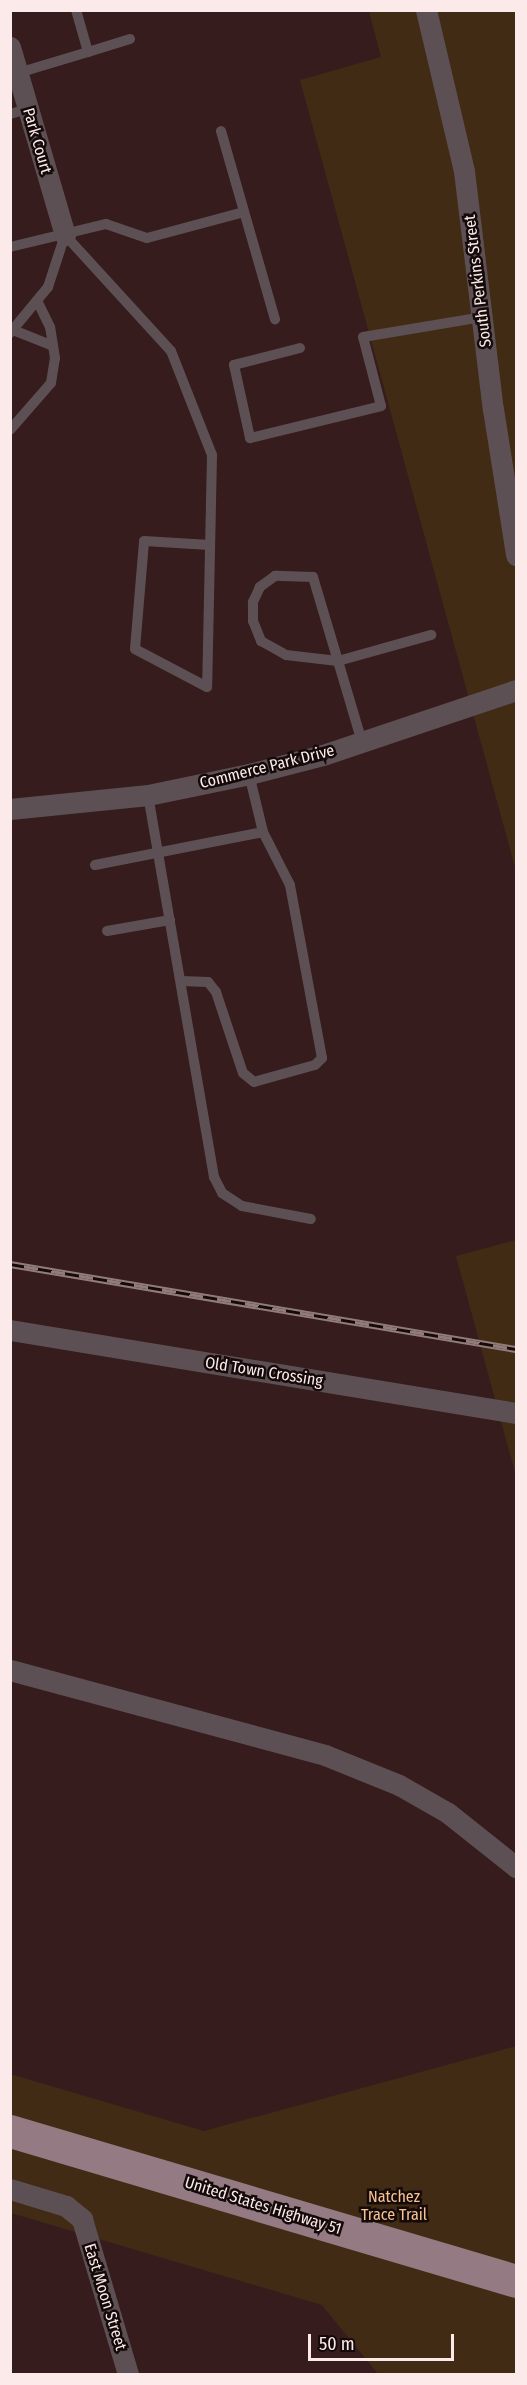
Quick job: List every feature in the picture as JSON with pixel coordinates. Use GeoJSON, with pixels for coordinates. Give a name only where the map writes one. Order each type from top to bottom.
{"type":"FeatureCollection","features":[{"type":"Feature","properties":{"kind":"main road","name":"United States Highway 51"},"geometry":{"type":"LineString","coordinates":[[10,2131],[516,2281]]}},
{"type":"Feature","properties":{"kind":"street","name":"South Perkins Street"},"geometry":{"type":"LineString","coordinates":[[426,10],[464,171],[516,555]]}},
{"type":"Feature","properties":{"kind":"street","name":"Park Court"},"geometry":{"type":"LineString","coordinates":[[10,47],[18,73],[19,111],[65,236]]}},
{"type":"Feature","properties":{"kind":"street","name":"Commerce Park Drive"},"geometry":{"type":"LineString","coordinates":[[10,810],[148,795],[249,774],[362,742],[516,690]]}},
{"type":"Feature","properties":{"kind":"street","name":"Old Town Crossing"},"geometry":{"type":"LineString","coordinates":[[10,1330],[516,1413]]}},
{"type":"Feature","properties":{"kind":"street"},"geometry":{"type":"LineString","coordinates":[[10,1670],[325,1755],[399,1785],[448,1813],[516,1867]]}},
{"type":"Feature","properties":{"kind":"street","name":"East Moon Street"},"geometry":{"type":"LineString","coordinates":[[13,2189],[66,2206],[82,2219],[128,2374]]}},
{"type":"Feature","properties":{"kind":"lane"},"geometry":{"type":"LineString","coordinates":[[76,10],[88,52]]}},
{"type":"Feature","properties":{"kind":"lane"},"geometry":{"type":"LineString","coordinates":[[18,73],[130,39]]}},
{"type":"Feature","properties":{"kind":"lane"},"geometry":{"type":"LineString","coordinates":[[221,131],[275,319]]}},
{"type":"Feature","properties":{"kind":"lane"},"geometry":{"type":"LineString","coordinates":[[10,247],[65,236],[106,224],[147,238],[244,212]]}},
{"type":"Feature","properties":{"kind":"lane"},"geometry":{"type":"LineString","coordinates":[[53,346],[12,332],[38,302],[65,236]]}},
{"type":"Feature","properties":{"kind":"lane"},"geometry":{"type":"LineString","coordinates":[[65,236],[171,351],[212,455],[207,687],[135,649],[144,541],[210,545]]}},
{"type":"Feature","properties":{"kind":"lane"},"geometry":{"type":"LineString","coordinates":[[10,430],[51,383],[53,346],[38,302]]}},
{"type":"Feature","properties":{"kind":"lane"},"geometry":{"type":"LineString","coordinates":[[300,348],[234,365],[250,438],[381,406],[363,337],[483,317]]}},
{"type":"Feature","properties":{"kind":"lane"},"geometry":{"type":"LineString","coordinates":[[362,742],[338,661],[314,578],[275,576],[260,587],[253,602],[261,641],[286,656],[338,661],[430,635]]}},
{"type":"Feature","properties":{"kind":"lane"},"geometry":{"type":"LineString","coordinates":[[181,981],[208,982],[216,992],[243,1073],[254,1082],[315,1065],[322,1058],[290,885],[263,832],[249,774]]}},
{"type":"Feature","properties":{"kind":"lane"},"geometry":{"type":"LineString","coordinates":[[148,795],[214,1177],[222,1193],[242,1206],[311,1219]]}},
{"type":"Feature","properties":{"kind":"lane"},"geometry":{"type":"LineString","coordinates":[[95,865],[158,856],[263,832]]}},
{"type":"Feature","properties":{"kind":"lane"},"geometry":{"type":"LineString","coordinates":[[107,931],[170,920]]}},
{"type":"Feature","properties":{"kind":"green space"},"geometry":{"type":"Polygon","coordinates":[[[369,11],[516,11],[516,871],[300,80],[381,57],[369,11]]]}},
{"type":"Feature","properties":{"kind":"green space"},"geometry":{"type":"Polygon","coordinates":[[[516,1240],[516,1476],[456,1256],[516,1240]]]}},
{"type":"Feature","properties":{"kind":"green space","name":"Natchez Trace Trail"},"geometry":{"type":"Polygon","coordinates":[[[516,2046],[516,2374],[378,2374],[322,2305],[11,2213],[10,2074],[204,2131],[516,2046]]]}},
{"type":"Feature","properties":{"kind":"railway"},"geometry":{"type":"LineString","coordinates":[[10,1264],[516,1349]]}}]}
